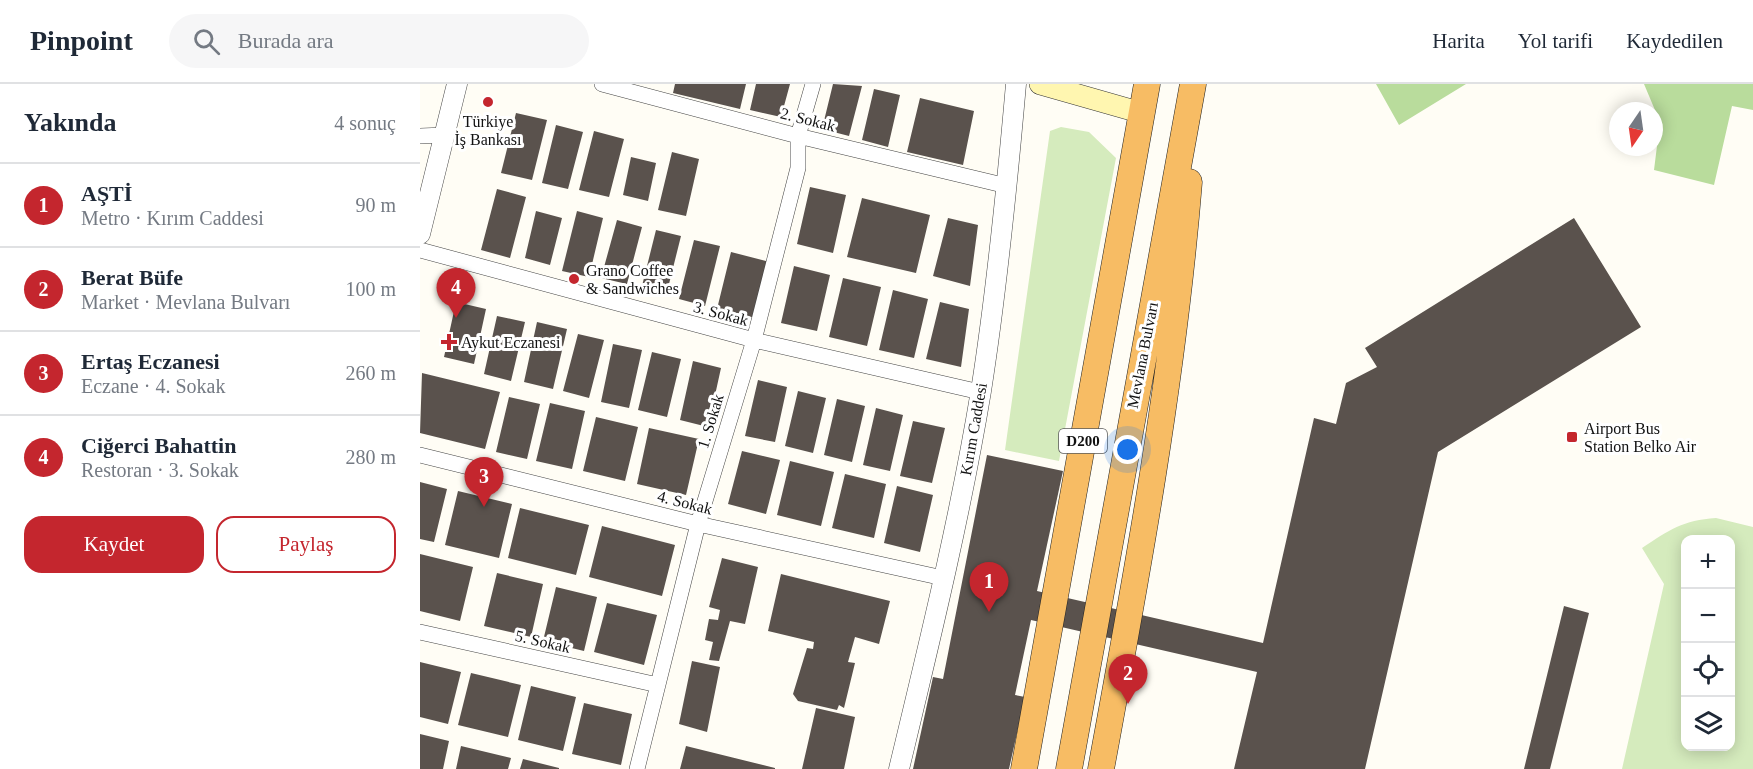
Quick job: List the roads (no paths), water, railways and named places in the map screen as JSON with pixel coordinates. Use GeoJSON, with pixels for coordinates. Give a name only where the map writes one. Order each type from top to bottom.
{"type":"FeatureCollection","features":[{"type":"Feature","properties":{"kind":"highway"},"geometry":{"type":"LineString","coordinates":[[1142,113],[1147,84]]}},
{"type":"Feature","properties":{"kind":"highway"},"geometry":{"type":"LineString","coordinates":[[1101,768],[1139,569],[1174,344],[1195,84]]}},
{"type":"Feature","properties":{"kind":"highway","name":"Mevlana Bulvarı"},"geometry":{"type":"LineString","coordinates":[[1069,769],[1195,84]]}},
{"type":"Feature","properties":{"kind":"highway","name":"D200"},"geometry":{"type":"LineString","coordinates":[[1024,769],[1142,113]]}},
{"type":"Feature","properties":{"kind":"main road"},"geometry":{"type":"LineString","coordinates":[[1040,84],[1142,113]]}},
{"type":"Feature","properties":{"kind":"street"},"geometry":{"type":"LineString","coordinates":[[420,234],[457,84]]}},
{"type":"Feature","properties":{"kind":"street","name":"2. Sokak"},"geometry":{"type":"LineString","coordinates":[[602,84],[798,136],[1007,186]]}},
{"type":"Feature","properties":{"kind":"street","name":"1. Sokak"},"geometry":{"type":"LineString","coordinates":[[637,769],[698,524],[754,340],[798,168],[798,136],[813,84]]}},
{"type":"Feature","properties":{"kind":"street","name":"Kırım Caddesi"},"geometry":{"type":"LineString","coordinates":[[899,769],[943,578],[980,392],[1007,186],[1016,84]]}},
{"type":"Feature","properties":{"kind":"street"},"geometry":{"type":"LineString","coordinates":[[420,136],[445,135]]}},
{"type":"Feature","properties":{"kind":"street","name":"3. Sokak"},"geometry":{"type":"LineString","coordinates":[[420,250],[754,340],[980,392]]}},
{"type":"Feature","properties":{"kind":"street","name":"4. Sokak"},"geometry":{"type":"LineString","coordinates":[[420,454],[698,524],[943,578]]}},
{"type":"Feature","properties":{"kind":"street","name":"5. Sokak"},"geometry":{"type":"LineString","coordinates":[[420,632],[658,685]]}},
{"type":"Feature","properties":{"kind":"place","name":"Türkiye İş Bankası"},"geometry":{"type":"Point","coordinates":[488,102]}},
{"type":"Feature","properties":{"kind":"place","name":"Grano Coffee & Sandwiches"},"geometry":{"type":"Point","coordinates":[574,279]}},
{"type":"Feature","properties":{"kind":"place","name":"Ciğerci Bahattin"},"geometry":{"type":"Point","coordinates":[456,318]}},
{"type":"Feature","properties":{"kind":"place","name":"Aykut Eczanesi"},"geometry":{"type":"Point","coordinates":[449,342]}},
{"type":"Feature","properties":{"kind":"place","name":"Airport Bus Station Belko Air"},"geometry":{"type":"Point","coordinates":[1572,437]}},
{"type":"Feature","properties":{"kind":"place","name":"Ertaş Eczanesi"},"geometry":{"type":"Point","coordinates":[484,507]}},
{"type":"Feature","properties":{"kind":"place","name":"AŞTİ"},"geometry":{"type":"Point","coordinates":[989,612]}},
{"type":"Feature","properties":{"kind":"place","name":"Berat Büfe"},"geometry":{"type":"Point","coordinates":[1128,704]}}]}
